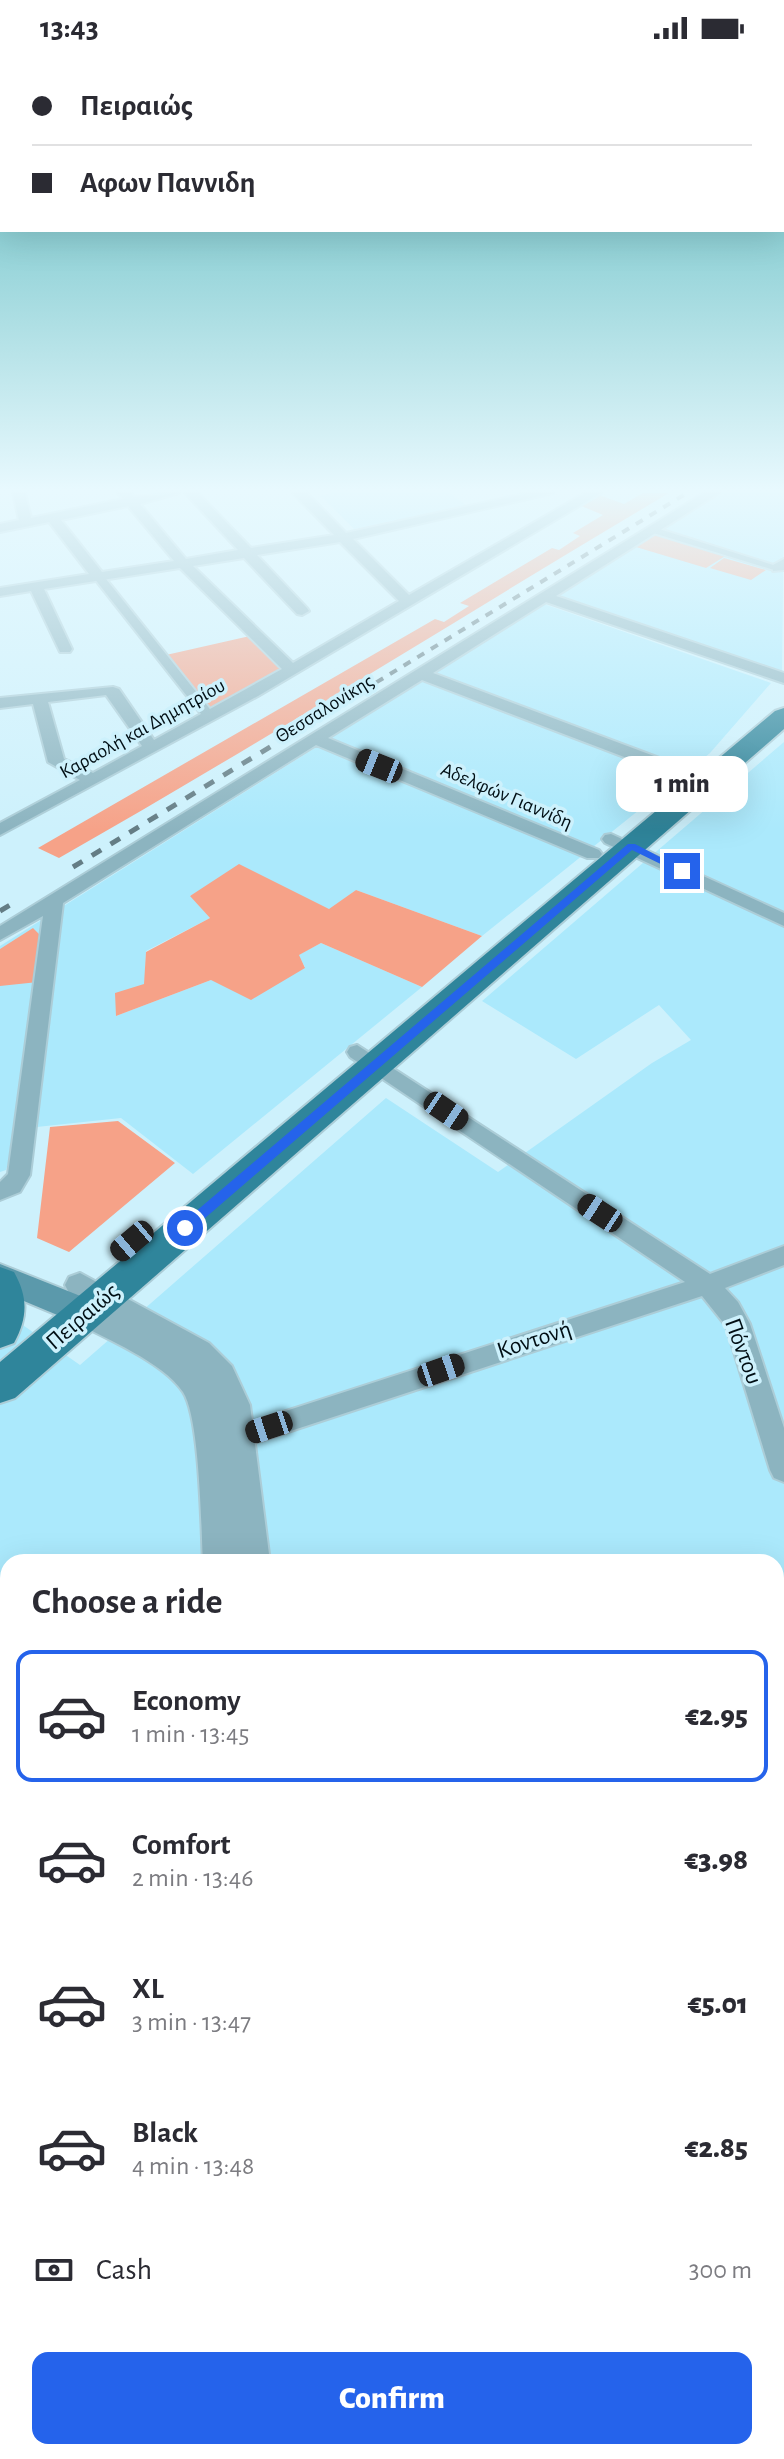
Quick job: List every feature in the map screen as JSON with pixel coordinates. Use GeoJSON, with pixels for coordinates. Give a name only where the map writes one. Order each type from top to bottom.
{"type":"FeatureCollection","features":[{"type":"Feature","properties":{"kind":"main road","name":"Πειραιώς"},"geometry":{"type":"LineString","coordinates":[[0,1386],[83,1299],[784,695]]}},
{"type":"Feature","properties":{"kind":"main road","name":"Πειραιώς"},"geometry":{"type":"LineString","coordinates":[[612,846],[784,716]]}},
{"type":"Feature","properties":{"kind":"main road"},"geometry":{"type":"LineString","coordinates":[[0,1252],[83,1299]]}},
{"type":"Feature","properties":{"kind":"main road"},"geometry":{"type":"LineString","coordinates":[[0,1279],[83,1299]]}},
{"type":"Feature","properties":{"kind":"main road"},"geometry":{"type":"LineString","coordinates":[[0,1279],[6,1293],[7,1307],[0,1332]]}},
{"type":"Feature","properties":{"kind":"main road","name":"Πειραιώς"},"geometry":{"type":"LineString","coordinates":[[0,1351],[83,1299]]}},
{"type":"Feature","properties":{"kind":"street"},"geometry":{"type":"LineString","coordinates":[[44,605],[65,649]]}},
{"type":"Feature","properties":{"kind":"street"},"geometry":{"type":"LineString","coordinates":[[121,605],[209,716]]}},
{"type":"Feature","properties":{"kind":"street"},"geometry":{"type":"LineString","coordinates":[[226,605],[291,670]]}},
{"type":"Feature","properties":{"kind":"street"},"geometry":{"type":"LineString","coordinates":[[296,605],[302,611]]}},
{"type":"Feature","properties":{"kind":"street","name":"Καραολή και Δημητρίου"},"geometry":{"type":"LineString","coordinates":[[0,830],[152,748],[403,605]]}},
{"type":"Feature","properties":{"kind":"street","name":"Θεσσαλονίκης"},"geometry":{"type":"LineString","coordinates":[[0,934],[532,605]]}},
{"type":"Feature","properties":{"kind":"street"},"geometry":{"type":"LineString","coordinates":[[569,605],[784,678]]}},
{"type":"Feature","properties":{"kind":"street"},"geometry":{"type":"LineString","coordinates":[[421,674],[688,775]]}},
{"type":"Feature","properties":{"kind":"street"},"geometry":{"type":"LineString","coordinates":[[0,703],[85,690],[108,690],[113,692],[152,748]]}},
{"type":"Feature","properties":{"kind":"street"},"geometry":{"type":"LineString","coordinates":[[39,698],[56,762],[94,780]]}},
{"type":"Feature","properties":{"kind":"street","name":"Αδελφών Γιαννίδη"},"geometry":{"type":"LineString","coordinates":[[315,739],[612,846],[784,920]]}},
{"type":"Feature","properties":{"kind":"street"},"geometry":{"type":"LineString","coordinates":[[0,1192],[12,1186],[19,1175],[54,901]]}},
{"type":"Feature","properties":{"kind":"street","name":"Πόντου"},"geometry":{"type":"LineString","coordinates":[[366,1058],[706,1284],[738,1324],[784,1470]]}},
{"type":"Feature","properties":{"kind":"street","name":"Κοντονή"},"geometry":{"type":"LineString","coordinates":[[239,1437],[706,1284],[784,1255]]}},
{"type":"Feature","properties":{"kind":"street"},"geometry":{"type":"LineString","coordinates":[[83,1299],[212,1362],[227,1383],[239,1437],[251,1554]]}},
{"type":"Feature","properties":{"kind":"street"},"geometry":{"type":"LineString","coordinates":[[83,1299],[197,1385],[207,1409],[220,1554]]}},
{"type":"Feature","properties":{"kind":"shaded area"},"geometry":{"type":"Polygon","coordinates":[[[466,605],[484,605],[59,858],[38,848],[435,619],[444,622],[469,606],[466,605]]]}},
{"type":"Feature","properties":{"kind":"shaded area"},"geometry":{"type":"Polygon","coordinates":[[[542,605],[771,683],[710,753],[482,936],[356,890],[330,909],[190,895],[210,918],[146,951],[145,984],[116,1016],[211,980],[305,967],[298,955],[321,943],[422,987],[193,1174],[121,1118],[18,1129],[6,1170],[0,1172],[0,946],[542,605]]]}},
{"type":"Feature","properties":{"kind":"shaded area"},"geometry":{"type":"Polygon","coordinates":[[[583,605],[783,605],[782,673],[583,605]]]}},
{"type":"Feature","properties":{"kind":"shaded area"},"geometry":{"type":"Polygon","coordinates":[[[250,636],[282,670],[211,709],[166,655],[250,636]]]}},
{"type":"Feature","properties":{"kind":"shaded area"},"geometry":{"type":"Polygon","coordinates":[[[784,742],[784,1554],[0,1554],[0,1305],[7,1314],[80,1365],[386,1098],[498,1172],[652,1063],[691,1040],[659,1005],[576,1059],[482,1001],[784,742]]]}},
{"type":"Feature","properties":{"kind":"shaded area"},"geometry":{"type":"Polygon","coordinates":[[[239,864],[329,909],[356,890],[482,936],[422,987],[321,943],[299,955],[305,968],[251,1000],[211,980],[116,1016],[115,993],[144,984],[146,952],[210,918],[190,896],[239,864]]]}},
{"type":"Feature","properties":{"kind":"shaded area"},"geometry":{"type":"Polygon","coordinates":[[[33,928],[42,937],[38,982],[0,986],[0,949],[33,928]]]}},
{"type":"Feature","properties":{"kind":"shaded area"},"geometry":{"type":"Polygon","coordinates":[[[118,1121],[175,1163],[69,1252],[37,1238],[50,1127],[118,1121]]]}},
{"type":"Feature","properties":{"kind":"railway"},"geometry":{"type":"LineString","coordinates":[[308,724],[503,605]]}},
{"type":"Feature","properties":{"kind":"railway"},"geometry":{"type":"LineString","coordinates":[[73,867],[311,722]]}},
{"type":"Feature","properties":{"kind":"railway"},"geometry":{"type":"LineString","coordinates":[[0,911],[15,902]]}},
{"type":"Feature","properties":{"kind":"route"},"geometry":{"type":"LineString","coordinates":[[185,1228],[631,846],[682,871]]}}]}
